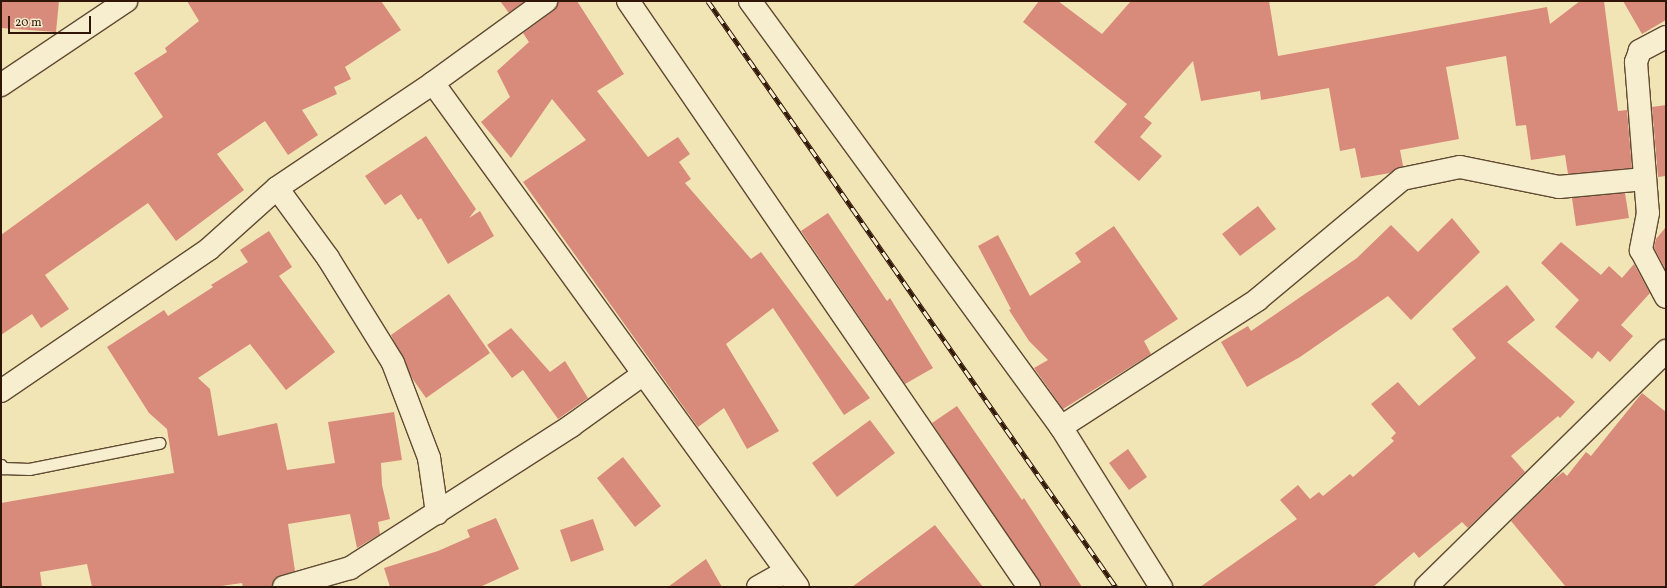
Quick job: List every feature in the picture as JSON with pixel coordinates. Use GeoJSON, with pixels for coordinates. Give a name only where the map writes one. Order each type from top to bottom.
{"type":"FeatureCollection","features":[{"type":"Feature","properties":{"kind":"street"},"geometry":{"type":"LineString","coordinates":[[1,85],[126,1]]}},
{"type":"Feature","properties":{"kind":"street"},"geometry":{"type":"LineString","coordinates":[[1,391],[209,249],[278,188],[434,83],[546,1]]}},
{"type":"Feature","properties":{"kind":"street"},"geometry":{"type":"LineString","coordinates":[[628,1],[1029,587]]}},
{"type":"Feature","properties":{"kind":"street"},"geometry":{"type":"LineString","coordinates":[[750,1],[1061,427],[1161,587]]}},
{"type":"Feature","properties":{"kind":"street"},"geometry":{"type":"LineString","coordinates":[[1666,37],[1640,51],[1636,62],[1648,213],[1641,250],[1666,297]]}},
{"type":"Feature","properties":{"kind":"street"},"geometry":{"type":"LineString","coordinates":[[434,83],[642,376],[726,484],[792,580],[758,587]]}},
{"type":"Feature","properties":{"kind":"street"},"geometry":{"type":"LineString","coordinates":[[1061,427],[1257,300],[1402,179],[1460,167],[1559,187],[1645,179]]}},
{"type":"Feature","properties":{"kind":"street"},"geometry":{"type":"LineString","coordinates":[[278,188],[328,258],[393,363],[429,458],[437,513]]}},
{"type":"Feature","properties":{"kind":"street"},"geometry":{"type":"LineString","coordinates":[[1426,587],[1666,351]]}},
{"type":"Feature","properties":{"kind":"street"},"geometry":{"type":"LineString","coordinates":[[284,587],[350,568],[571,426],[642,376]]}},
{"type":"Feature","properties":{"kind":"lane"},"geometry":{"type":"LineString","coordinates":[[1,465],[3,468],[29,469],[159,443]]}},
{"type":"Feature","properties":{"kind":"building"},"geometry":{"type":"Polygon","coordinates":[[[1,1],[59,1],[56,32],[1,28],[1,1]]]}},
{"type":"Feature","properties":{"kind":"building"},"geometry":{"type":"Polygon","coordinates":[[[187,1],[381,1],[401,30],[345,67],[351,79],[334,87],[337,94],[302,110],[318,135],[288,155],[265,121],[217,154],[244,190],[176,241],[148,203],[45,275],[69,309],[41,328],[32,314],[1,335],[1,235],[163,117],[134,73],[167,52],[165,48],[199,21],[187,1]]]}},
{"type":"Feature","properties":{"kind":"building"},"geometry":{"type":"Polygon","coordinates":[[[500,1],[525,1],[509,13],[500,1]]]}},
{"type":"Feature","properties":{"kind":"building"},"geometry":{"type":"Polygon","coordinates":[[[558,1],[577,1],[624,74],[597,91],[648,157],[678,137],[690,154],[679,162],[691,179],[685,183],[751,259],[761,252],[870,398],[844,415],[773,308],[726,344],[779,431],[747,449],[724,408],[698,427],[523,182],[586,140],[552,99],[511,158],[481,122],[510,97],[497,71],[529,42],[523,33],[553,11],[558,1]]]}},
{"type":"Feature","properties":{"kind":"building"},"geometry":{"type":"Polygon","coordinates":[[[1039,1],[1058,1],[1102,34],[1131,1],[1269,1],[1278,56],[1547,7],[1550,24],[1580,1],[1604,1],[1618,111],[1627,110],[1632,168],[1568,174],[1565,155],[1531,160],[1526,125],[1516,126],[1506,56],[1446,67],[1459,139],[1400,150],[1403,166],[1390,173],[1361,178],[1355,148],[1340,151],[1329,88],[1261,100],[1260,91],[1201,101],[1193,61],[1144,117],[1152,123],[1140,137],[1162,156],[1139,181],[1094,142],[1127,104],[1023,22],[1039,1]]]}},
{"type":"Feature","properties":{"kind":"building"},"geometry":{"type":"Polygon","coordinates":[[[1623,1],[1666,1],[1666,20],[1642,34],[1623,1]]]}},
{"type":"Feature","properties":{"kind":"building"},"geometry":{"type":"Polygon","coordinates":[[[1666,105],[1666,176],[1658,177],[1652,107],[1666,105]]]}},
{"type":"Feature","properties":{"kind":"building"},"geometry":{"type":"Polygon","coordinates":[[[426,136],[476,209],[469,218],[480,211],[494,236],[448,264],[421,218],[418,220],[401,194],[385,205],[365,176],[426,136]]]}},
{"type":"Feature","properties":{"kind":"building"},"geometry":{"type":"Polygon","coordinates":[[[1625,193],[1629,218],[1576,226],[1572,198],[1625,193]]]}},
{"type":"Feature","properties":{"kind":"building"},"geometry":{"type":"Polygon","coordinates":[[[1258,206],[1276,229],[1240,256],[1222,234],[1258,206]]]}},
{"type":"Feature","properties":{"kind":"building"},"geometry":{"type":"Polygon","coordinates":[[[828,213],[887,301],[890,298],[933,368],[905,384],[801,231],[828,213]]]}},
{"type":"Feature","properties":{"kind":"building"},"geometry":{"type":"Polygon","coordinates":[[[1452,218],[1480,252],[1411,320],[1388,296],[1300,357],[1247,387],[1221,342],[1248,326],[1251,331],[1357,258],[1391,225],[1418,252],[1452,218]]]}},
{"type":"Feature","properties":{"kind":"building"},"geometry":{"type":"Polygon","coordinates":[[[1114,226],[1178,319],[1144,341],[1151,354],[1063,409],[1034,368],[1048,360],[1029,341],[1009,310],[1011,309],[978,246],[998,235],[1030,296],[1081,262],[1075,253],[1114,226]]]}},
{"type":"Feature","properties":{"kind":"building"},"geometry":{"type":"Polygon","coordinates":[[[1666,227],[1666,270],[1654,248],[1656,239],[1666,227]]]}},
{"type":"Feature","properties":{"kind":"building"},"geometry":{"type":"Polygon","coordinates":[[[269,231],[292,267],[279,276],[335,352],[286,390],[250,344],[198,378],[210,389],[218,436],[277,423],[287,470],[335,463],[328,422],[394,412],[402,460],[381,463],[382,485],[390,519],[378,522],[380,534],[357,548],[350,514],[288,524],[295,571],[275,578],[272,587],[243,587],[242,583],[214,587],[92,587],[87,564],[40,572],[42,587],[1,587],[1,503],[174,473],[167,429],[149,413],[107,347],[164,310],[168,316],[213,287],[211,285],[248,262],[240,250],[269,231]]]}},
{"type":"Feature","properties":{"kind":"building"},"geometry":{"type":"Polygon","coordinates":[[[1561,242],[1601,275],[1609,266],[1622,278],[1634,264],[1650,293],[1621,325],[1633,336],[1610,362],[1598,351],[1592,359],[1555,327],[1579,300],[1541,263],[1561,242]]]}},
{"type":"Feature","properties":{"kind":"building"},"geometry":{"type":"Polygon","coordinates":[[[1507,285],[1535,320],[1507,342],[1575,402],[1560,418],[1558,416],[1511,456],[1525,472],[1468,528],[1462,522],[1419,558],[1414,552],[1373,587],[1200,587],[1297,519],[1280,500],[1298,485],[1310,499],[1319,492],[1323,496],[1350,474],[1353,477],[1394,441],[1391,438],[1396,433],[1371,404],[1398,382],[1419,406],[1476,358],[1452,329],[1507,285]]]}},
{"type":"Feature","properties":{"kind":"building"},"geometry":{"type":"Polygon","coordinates":[[[449,294],[490,353],[426,398],[412,378],[391,335],[449,294]]]}},
{"type":"Feature","properties":{"kind":"building"},"geometry":{"type":"Polygon","coordinates":[[[511,328],[550,372],[565,361],[588,398],[558,419],[523,370],[512,378],[487,345],[511,328]]]}},
{"type":"Feature","properties":{"kind":"building"},"geometry":{"type":"Polygon","coordinates":[[[1642,393],[1666,412],[1666,587],[1566,587],[1511,521],[1553,480],[1563,472],[1567,476],[1586,452],[1591,456],[1642,393]]]}},
{"type":"Feature","properties":{"kind":"building"},"geometry":{"type":"Polygon","coordinates":[[[957,406],[1022,500],[1024,498],[1082,587],[1041,587],[932,423],[957,406]]]}},
{"type":"Feature","properties":{"kind":"building"},"geometry":{"type":"Polygon","coordinates":[[[870,420],[895,453],[837,497],[812,463],[870,420]]]}},
{"type":"Feature","properties":{"kind":"building"},"geometry":{"type":"Polygon","coordinates":[[[1128,449],[1147,477],[1129,490],[1109,463],[1128,449]]]}},
{"type":"Feature","properties":{"kind":"building"},"geometry":{"type":"Polygon","coordinates":[[[623,457],[661,506],[635,527],[597,478],[623,457]]]}},
{"type":"Feature","properties":{"kind":"building"},"geometry":{"type":"Polygon","coordinates":[[[496,518],[519,569],[480,587],[390,587],[384,568],[438,551],[470,537],[467,530],[496,518]]]}},
{"type":"Feature","properties":{"kind":"building"},"geometry":{"type":"Polygon","coordinates":[[[593,519],[604,550],[571,562],[560,530],[593,519]]]}},
{"type":"Feature","properties":{"kind":"building"},"geometry":{"type":"Polygon","coordinates":[[[935,525],[983,587],[852,587],[935,525]]]}},
{"type":"Feature","properties":{"kind":"building"},"geometry":{"type":"Polygon","coordinates":[[[706,559],[722,587],[668,587],[706,559]]]}},
{"type":"Feature","properties":{"kind":"railway"},"geometry":{"type":"LineString","coordinates":[[708,1],[1116,587]]}}]}
